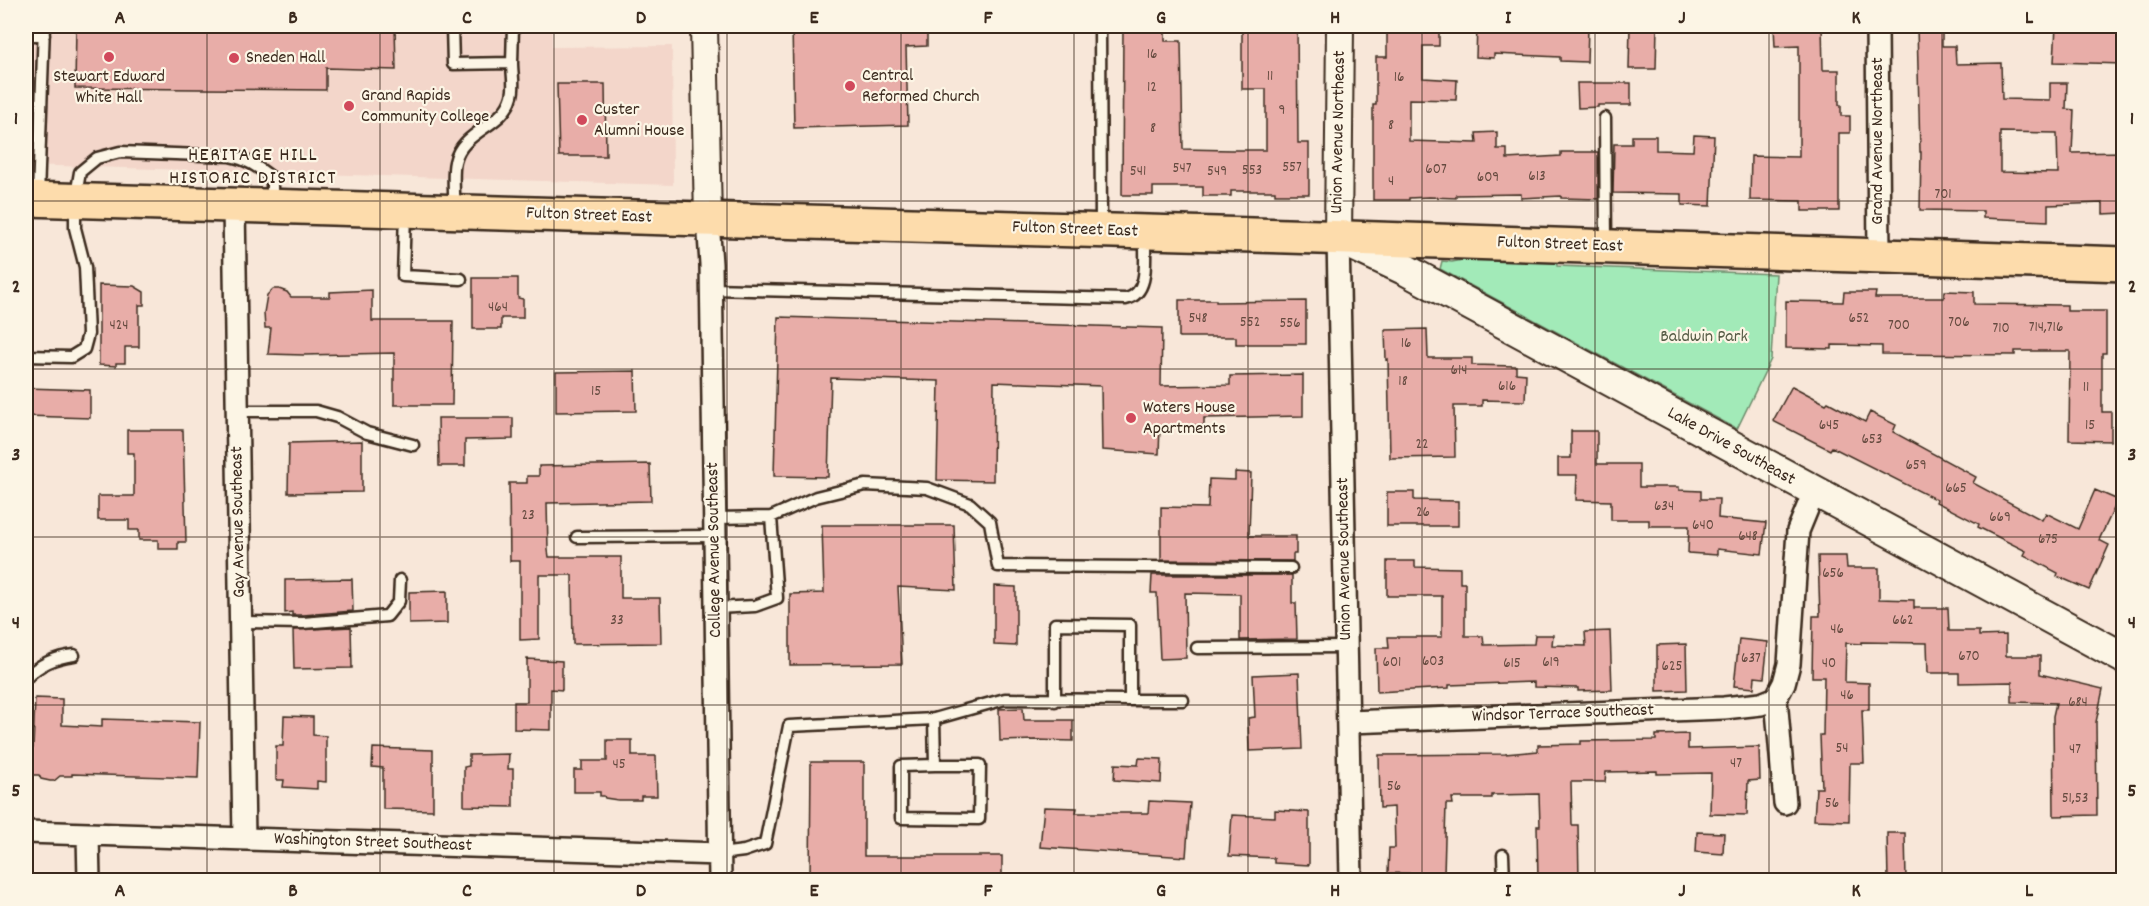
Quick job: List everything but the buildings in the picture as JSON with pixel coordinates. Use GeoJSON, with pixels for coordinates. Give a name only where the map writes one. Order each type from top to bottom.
{"type":"FeatureCollection","features":[{"type":"Feature","properties":{"kind":"main road","name":"Fulton Street East"},"geometry":{"type":"LineString","coordinates":[[32,199],[2124,264]]}},
{"type":"Feature","properties":{"kind":"main road","name":"Lake Drive Southeast"},"geometry":{"type":"LineString","coordinates":[[1338,238],[1406,270],[2124,658]]}},
{"type":"Feature","properties":{"kind":"street"},"geometry":{"type":"LineString","coordinates":[[704,26],[708,220]]}},
{"type":"Feature","properties":{"kind":"street","name":"Union Avenue Northeast"},"geometry":{"type":"LineString","coordinates":[[1338,238],[1340,26]]}},
{"type":"Feature","properties":{"kind":"street","name":"Grand Avenue Northeast"},"geometry":{"type":"LineString","coordinates":[[1877,26],[1879,256]]}},
{"type":"Feature","properties":{"kind":"street","name":"Gay Avenue Southeast"},"geometry":{"type":"LineString","coordinates":[[234,206],[244,838]]}},
{"type":"Feature","properties":{"kind":"street","name":"College Avenue Southeast"},"geometry":{"type":"LineString","coordinates":[[708,220],[720,880]]}},
{"type":"Feature","properties":{"kind":"street","name":"Union Avenue Southeast"},"geometry":{"type":"LineString","coordinates":[[1338,238],[1351,880]]}},
{"type":"Feature","properties":{"kind":"street"},"geometry":{"type":"LineString","coordinates":[[1785,804],[1776,698],[1784,683],[1789,664],[1798,531],[1814,492]]}},
{"type":"Feature","properties":{"kind":"street","name":"Windsor Terrace Southeast"},"geometry":{"type":"LineString","coordinates":[[1348,722],[1724,708],[1761,704],[1776,698]]}},
{"type":"Feature","properties":{"kind":"street","name":"Washington Street Southeast"},"geometry":{"type":"LineString","coordinates":[[26,832],[720,854]]}},
{"type":"Feature","properties":{"kind":"street"},"geometry":{"type":"LineString","coordinates":[[88,835],[89,880]]}},
{"type":"Feature","properties":{"kind":"lane"},"geometry":{"type":"LineString","coordinates":[[452,26],[453,64],[512,63]]}},
{"type":"Feature","properties":{"kind":"lane"},"geometry":{"type":"LineString","coordinates":[[454,212],[455,162],[463,145],[479,131],[500,118],[513,95],[513,26]]}},
{"type":"Feature","properties":{"kind":"lane"},"geometry":{"type":"LineString","coordinates":[[1100,26],[1101,231]]}},
{"type":"Feature","properties":{"kind":"lane"},"geometry":{"type":"LineString","coordinates":[[26,35],[44,30],[32,199]]}},
{"type":"Feature","properties":{"kind":"lane"},"geometry":{"type":"LineString","coordinates":[[1605,118],[1606,247]]}},
{"type":"Feature","properties":{"kind":"lane"},"geometry":{"type":"LineString","coordinates":[[26,356],[70,357],[84,349],[88,334],[85,267],[75,228],[75,201],[80,172],[97,158],[120,152],[242,158],[272,178],[272,206]]}},
{"type":"Feature","properties":{"kind":"lane"},"geometry":{"type":"LineString","coordinates":[[405,211],[403,276],[461,279]]}},
{"type":"Feature","properties":{"kind":"lane"},"geometry":{"type":"LineString","coordinates":[[711,289],[1126,298],[1137,293],[1143,282],[1145,232]]}},
{"type":"Feature","properties":{"kind":"lane"},"geometry":{"type":"LineString","coordinates":[[237,411],[316,411],[337,417],[367,433],[413,445]]}},
{"type":"Feature","properties":{"kind":"lane"},"geometry":{"type":"LineString","coordinates":[[577,537],[715,527],[771,517],[816,496],[865,485],[927,488],[970,504],[990,522],[998,566],[1291,568]]}},
{"type":"Feature","properties":{"kind":"lane"},"geometry":{"type":"LineString","coordinates":[[716,608],[755,606],[777,598],[771,517]]}},
{"type":"Feature","properties":{"kind":"lane"},"geometry":{"type":"LineString","coordinates":[[241,622],[303,623],[387,616],[399,601],[400,580]]}},
{"type":"Feature","properties":{"kind":"lane"},"geometry":{"type":"LineString","coordinates":[[1055,701],[1055,624],[1130,625],[1130,700]]}},
{"type":"Feature","properties":{"kind":"lane"},"geometry":{"type":"LineString","coordinates":[[1197,648],[1347,646]]}},
{"type":"Feature","properties":{"kind":"lane"},"geometry":{"type":"LineString","coordinates":[[26,678],[34,669],[62,656],[74,655]]}},
{"type":"Feature","properties":{"kind":"lane"},"geometry":{"type":"LineString","coordinates":[[720,854],[744,852],[765,844],[789,726],[934,719],[1005,699],[1183,700]]}},
{"type":"Feature","properties":{"kind":"lane"},"geometry":{"type":"LineString","coordinates":[[934,719],[935,765]]}},
{"type":"Feature","properties":{"kind":"lane"},"geometry":{"type":"LineString","coordinates":[[935,765],[980,765],[979,819],[901,818],[901,766],[935,765]]}},
{"type":"Feature","properties":{"kind":"lane"},"geometry":{"type":"LineString","coordinates":[[1503,855],[1504,880]]}},
{"type":"Feature","properties":{"kind":"shaded area","name":"Grand Rapids Community College"},"geometry":{"type":"Polygon","coordinates":[[[26,26],[552,26],[552,47],[672,46],[673,185],[26,165],[26,26]]]}},
{"type":"Feature","properties":{"kind":"green space","name":"Baldwin Park"},"geometry":{"type":"Polygon","coordinates":[[[1484,256],[1556,259],[1557,266],[1776,274],[1771,359],[1737,429],[1440,269],[1442,261],[1452,262],[1484,256]]]}},
{"type":"Feature","properties":{"kind":"place","name":"Stewart Edward White Hall"},"geometry":{"type":"Point","coordinates":[109,57]}},
{"type":"Feature","properties":{"kind":"place","name":"Sneden Hall"},"geometry":{"type":"Point","coordinates":[234,58]}},
{"type":"Feature","properties":{"kind":"place","name":"Central Reformed Church"},"geometry":{"type":"Point","coordinates":[850,86]}},
{"type":"Feature","properties":{"kind":"place","name":"Grand Rapids Community College"},"geometry":{"type":"Point","coordinates":[349,106]}},
{"type":"Feature","properties":{"kind":"place","name":"Custer Alumni House"},"geometry":{"type":"Point","coordinates":[582,120]}},
{"type":"Feature","properties":{"kind":"place","name":"Waters House Apartments"},"geometry":{"type":"Point","coordinates":[1131,418]}},
{"type":"Feature","properties":{"kind":"district","name":"HERITAGE HILL HISTORIC DISTRICT"},"geometry":{"type":"Point","coordinates":[253,168]}}]}
